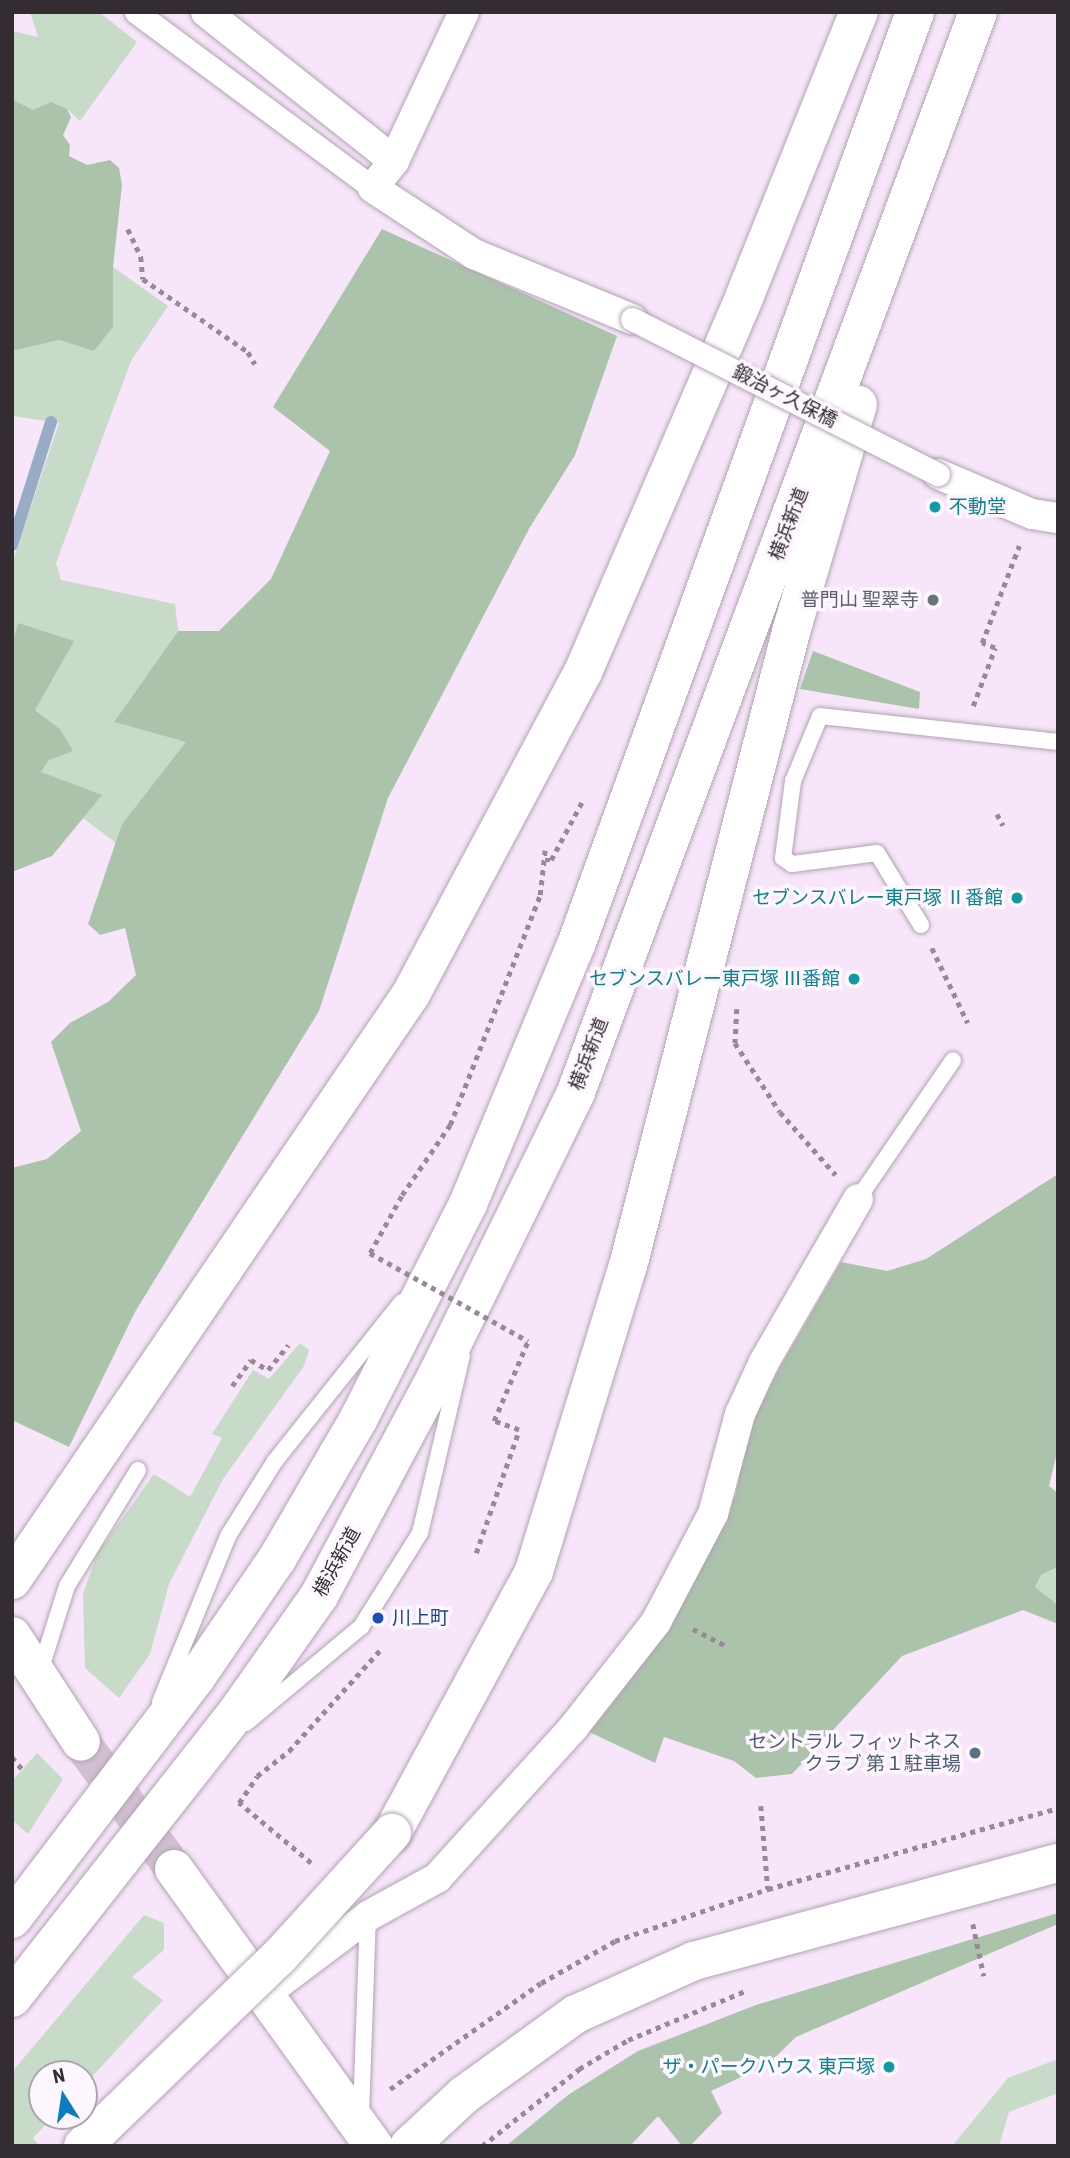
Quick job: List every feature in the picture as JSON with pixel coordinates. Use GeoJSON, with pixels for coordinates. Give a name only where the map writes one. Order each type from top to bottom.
{"type":"FeatureCollection","features":[{"type":"Feature","properties":{"kind":"main road"},"geometry":{"type":"LineString","coordinates":[[12,1580],[411,994],[583,672],[745,295],[859,12]]}},
{"type":"Feature","properties":{"kind":"main road"},"geometry":{"type":"LineString","coordinates":[[12,1919],[140,1753],[277,1559],[359,1418],[468,1204],[576,945],[915,12]]}},
{"type":"Feature","properties":{"kind":"main road","name":"横浜新道"},"geometry":{"type":"LineString","coordinates":[[12,1998],[194,1767],[319,1596],[473,1302],[576,1091],[951,91],[978,12]]}},
{"type":"Feature","properties":{"kind":"main road"},"geometry":{"type":"LineString","coordinates":[[83,2146],[279,1957],[392,1833],[534,1571],[628,1266],[791,632],[951,91]]}},
{"type":"Feature","properties":{"kind":"main road"},"geometry":{"type":"LineString","coordinates":[[12,1636],[81,1742]]}},
{"type":"Feature","properties":{"kind":"main road"},"geometry":{"type":"LineString","coordinates":[[409,2146],[464,2095],[576,2014],[694,1961],[1058,1863]]}},
{"type":"Feature","properties":{"kind":"main road"},"geometry":{"type":"LineString","coordinates":[[174,1869],[367,2135]]}},
{"type":"Feature","properties":{"kind":"street"},"geometry":{"type":"LineString","coordinates":[[136,12],[373,188],[474,254],[632,318]]}},
{"type":"Feature","properties":{"kind":"street"},"geometry":{"type":"LineString","coordinates":[[206,12],[394,161]]}},
{"type":"Feature","properties":{"kind":"street"},"geometry":{"type":"LineString","coordinates":[[373,188],[394,161],[464,12]]}},
{"type":"Feature","properties":{"kind":"street","name":"鍛治ヶ久保橋"},"geometry":{"type":"LineString","coordinates":[[632,318],[938,474]]}},
{"type":"Feature","properties":{"kind":"street"},"geometry":{"type":"LineString","coordinates":[[938,474],[1032,514],[1058,518]]}},
{"type":"Feature","properties":{"kind":"street"},"geometry":{"type":"LineString","coordinates":[[266,1993],[368,1916],[437,1878],[573,1728],[656,1622],[713,1514],[740,1413],[764,1362],[858,1199]]}},
{"type":"Feature","properties":{"kind":"lane"},"geometry":{"type":"LineString","coordinates":[[921,925],[877,853],[792,864],[783,858],[793,781],[820,716],[1058,742]]}},
{"type":"Feature","properties":{"kind":"lane"},"geometry":{"type":"LineString","coordinates":[[858,1199],[953,1060]]}},
{"type":"Feature","properties":{"kind":"lane"},"geometry":{"type":"LineString","coordinates":[[140,1753],[228,1536],[275,1461],[368,1339],[438,1264]]}},
{"type":"Feature","properties":{"kind":"lane"},"geometry":{"type":"LineString","coordinates":[[194,1767],[361,1627],[420,1533],[473,1302]]}},
{"type":"Feature","properties":{"kind":"lane"},"geometry":{"type":"LineString","coordinates":[[38,1676],[67,1586],[138,1470]]}},
{"type":"Feature","properties":{"kind":"lane"},"geometry":{"type":"LineString","coordinates":[[367,2135],[368,1916]]}},
{"type":"Feature","properties":{"kind":"path"},"geometry":{"type":"LineString","coordinates":[[128,229],[141,257],[142,279],[248,352],[255,364]]}},
{"type":"Feature","properties":{"kind":"path"},"geometry":{"type":"LineString","coordinates":[[973,707],[995,648],[982,643],[1021,541]]}},
{"type":"Feature","properties":{"kind":"path"},"geometry":{"type":"LineString","coordinates":[[545,860],[551,860],[583,800]]}},
{"type":"Feature","properties":{"kind":"path"},"geometry":{"type":"LineString","coordinates":[[997,814],[1003,825]]}},
{"type":"Feature","properties":{"kind":"path"},"geometry":{"type":"LineString","coordinates":[[476,1553],[519,1430],[495,1421],[528,1341],[370,1254],[402,1195],[450,1125],[540,895],[545,850]]}},
{"type":"Feature","properties":{"kind":"path"},"geometry":{"type":"LineString","coordinates":[[939,964],[968,1023]]}},
{"type":"Feature","properties":{"kind":"path"},"geometry":{"type":"LineString","coordinates":[[741,970],[762,975]]}},
{"type":"Feature","properties":{"kind":"path"},"geometry":{"type":"LineString","coordinates":[[734,1043],[780,1112],[858,1199]]}},
{"type":"Feature","properties":{"kind":"path"},"geometry":{"type":"LineString","coordinates":[[232,1386],[251,1360],[268,1370],[288,1345]]}},
{"type":"Feature","properties":{"kind":"path"},"geometry":{"type":"LineString","coordinates":[[316,1867],[239,1803],[257,1776],[289,1751],[377,1658],[390,1635]]}},
{"type":"Feature","properties":{"kind":"path"},"geometry":{"type":"LineString","coordinates":[[12,1757],[23,1770]]}},
{"type":"Feature","properties":{"kind":"path"},"geometry":{"type":"LineString","coordinates":[[761,1806],[768,1889]]}},
{"type":"Feature","properties":{"kind":"path"},"geometry":{"type":"LineString","coordinates":[[960,1927],[973,1923],[984,1976]]}},
{"type":"Feature","properties":{"kind":"path"},"geometry":{"type":"LineString","coordinates":[[482,2146],[579,2069],[628,2040],[748,1990]]}},
{"type":"Feature","properties":{"kind":"green space"},"geometry":{"type":"Polygon","coordinates":[[[30,12],[99,12],[137,42],[80,121],[67,109],[33,110],[12,99],[12,31],[38,37],[30,12]]]}},
{"type":"Feature","properties":{"kind":"green space"},"geometry":{"type":"Polygon","coordinates":[[[12,99],[33,110],[51,102],[67,109],[71,117],[63,135],[70,145],[69,156],[87,165],[110,160],[119,168],[122,185],[113,267],[113,327],[94,351],[59,340],[12,351],[12,99]]]}},
{"type":"Feature","properties":{"kind":"green space"},"geometry":{"type":"Polygon","coordinates":[[[382,229],[617,336],[575,455],[530,527],[388,798],[319,1011],[135,1312],[69,1447],[12,1420],[12,1168],[47,1159],[81,1131],[51,1042],[70,1023],[108,1002],[136,975],[125,928],[100,935],[88,924],[122,824],[186,742],[114,722],[178,631],[219,631],[271,579],[330,451],[273,407],[382,229]]]}},
{"type":"Feature","properties":{"kind":"green space"},"geometry":{"type":"Polygon","coordinates":[[[113,267],[168,306],[131,361],[56,563],[61,580],[175,604],[178,631],[114,722],[187,742],[122,824],[116,843],[83,818],[101,795],[41,773],[60,729],[35,710],[40,697],[18,624],[12,644],[12,563],[59,423],[12,416],[12,351],[59,340],[94,351],[113,327],[113,267]]]}},
{"type":"Feature","properties":{"kind":"green space"},"geometry":{"type":"Polygon","coordinates":[[[18,623],[74,641],[35,710],[60,729],[73,751],[49,760],[41,772],[102,795],[52,856],[12,872],[12,644],[18,623]]]}},
{"type":"Feature","properties":{"kind":"green space"},"geometry":{"type":"Polygon","coordinates":[[[813,651],[920,692],[919,709],[800,689],[813,651]]]}},
{"type":"Feature","properties":{"kind":"green space"},"geometry":{"type":"Polygon","coordinates":[[[1058,1174],[1058,1448],[1049,1486],[1058,1493],[1058,1567],[1041,1575],[1035,1587],[1058,1605],[1058,1624],[1023,1610],[902,1656],[792,1774],[756,1778],[734,1761],[664,1737],[655,1763],[585,1730],[693,1580],[736,1494],[747,1424],[841,1262],[887,1271],[926,1259],[1058,1174]]]}},
{"type":"Feature","properties":{"kind":"green space"},"geometry":{"type":"Polygon","coordinates":[[[300,1343],[309,1350],[304,1366],[223,1479],[169,1584],[150,1654],[119,1698],[85,1668],[83,1594],[97,1554],[154,1474],[190,1497],[222,1438],[212,1434],[253,1370],[269,1379],[300,1343]]]}},
{"type":"Feature","properties":{"kind":"green space"},"geometry":{"type":"Polygon","coordinates":[[[1058,1567],[1058,1605],[1035,1587],[1041,1575],[1058,1567]]]}},
{"type":"Feature","properties":{"kind":"green space"},"geometry":{"type":"Polygon","coordinates":[[[37,1753],[63,1779],[28,1834],[12,1820],[12,1781],[37,1753]]]}},
{"type":"Feature","properties":{"kind":"green space"},"geometry":{"type":"Polygon","coordinates":[[[1058,1913],[1058,1924],[796,2037],[767,2065],[711,2091],[722,2113],[690,2146],[682,2146],[658,2116],[630,2146],[506,2146],[568,2095],[638,2051],[756,2005],[1058,1913]]]}},
{"type":"Feature","properties":{"kind":"green space"},"geometry":{"type":"Polygon","coordinates":[[[144,1915],[164,1923],[164,1950],[132,1977],[163,2000],[98,2070],[98,2060],[28,2060],[28,2130],[41,2130],[33,2138],[39,2146],[12,2146],[12,2072],[144,1915]]]}},
{"type":"Feature","properties":{"kind":"green space"},"geometry":{"type":"Polygon","coordinates":[[[1058,2059],[1058,2093],[1009,2112],[999,2146],[952,2146],[1008,2078],[1058,2059]]]}},
{"type":"Feature","properties":{"kind":"waterway"},"geometry":{"type":"LineString","coordinates":[[12,545],[51,422]]}},
{"type":"Feature","properties":{"kind":"tunnel"},"geometry":{"type":"LineString","coordinates":[[81,1742],[174,1869]]}},
{"type":"Feature","properties":{"kind":"place","name":"不動堂"},"geometry":{"type":"Point","coordinates":[935,507]}},
{"type":"Feature","properties":{"kind":"place","name":"普門山 聖翠寺"},"geometry":{"type":"Point","coordinates":[933,600]}},
{"type":"Feature","properties":{"kind":"place","name":"セブンスバレー東戸塚 Ⅱ番館"},"geometry":{"type":"Point","coordinates":[1017,898]}},
{"type":"Feature","properties":{"kind":"place","name":"セブンスバレー東戸塚 Ⅲ番館"},"geometry":{"type":"Point","coordinates":[854,979]}},
{"type":"Feature","properties":{"kind":"place","name":"川上町"},"geometry":{"type":"Point","coordinates":[378,1618]}},
{"type":"Feature","properties":{"kind":"place","name":"セントラル フィットネス クラブ 第１駐車場"},"geometry":{"type":"Point","coordinates":[975,1753]}},
{"type":"Feature","properties":{"kind":"place","name":"ザ・パークハウス 東戸塚"},"geometry":{"type":"Point","coordinates":[889,2067]}}]}
